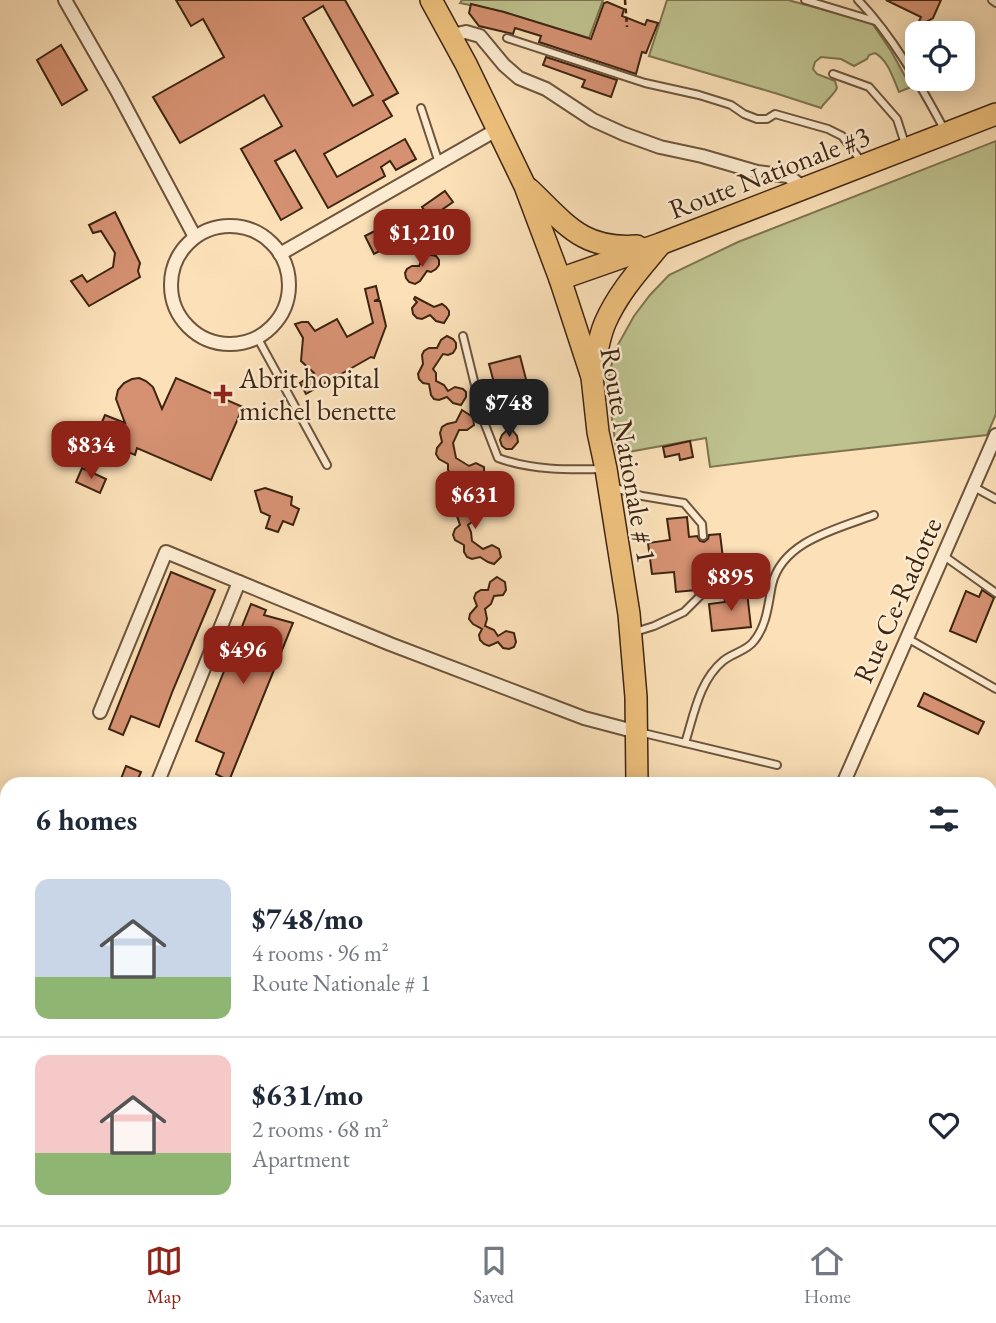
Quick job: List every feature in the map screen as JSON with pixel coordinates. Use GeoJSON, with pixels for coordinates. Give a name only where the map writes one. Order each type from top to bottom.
{"type":"FeatureCollection","features":[{"type":"Feature","properties":{"kind":"main road","name":"Route Nationale # 1"},"geometry":{"type":"LineString","coordinates":[[431,0],[452,35],[525,186],[561,279],[592,377],[597,432],[629,614],[636,697],[637,777]]}},
{"type":"Feature","properties":{"kind":"main road","name":"Route Nationale #3"},"geometry":{"type":"LineString","coordinates":[[561,279],[660,244],[996,114]]}},
{"type":"Feature","properties":{"kind":"main road"},"geometry":{"type":"LineString","coordinates":[[525,186],[571,229],[595,243],[624,247],[660,244]]}},
{"type":"Feature","properties":{"kind":"main road"},"geometry":{"type":"LineString","coordinates":[[592,377],[604,325],[610,313],[628,283],[660,244]]}},
{"type":"Feature","properties":{"kind":"street"},"geometry":{"type":"LineString","coordinates":[[65,0],[195,237]]}},
{"type":"Feature","properties":{"kind":"street"},"geometry":{"type":"LineString","coordinates":[[452,35],[466,32],[480,36],[504,65],[519,78],[546,89],[603,125],[660,147],[757,172],[788,176],[804,188]]}},
{"type":"Feature","properties":{"kind":"street"},"geometry":{"type":"LineString","coordinates":[[280,254],[498,129]]}},
{"type":"Feature","properties":{"kind":"street"},"geometry":{"type":"LineString","coordinates":[[232,226],[251,230],[267,239],[280,254],[287,272],[288,291],[283,310],[272,326],[257,337],[238,343],[219,343],[200,336],[185,324],[174,307],[170,288],[172,268],[181,251],[195,237],[212,228],[232,226]]}},
{"type":"Feature","properties":{"kind":"street","name":"Rue Ce-Radotte"},"geometry":{"type":"LineString","coordinates":[[846,777],[996,435]]}},
{"type":"Feature","properties":{"kind":"street"},"geometry":{"type":"LineString","coordinates":[[100,712],[166,552],[390,644],[584,718],[637,732]]}},
{"type":"Feature","properties":{"kind":"street"},"geometry":{"type":"LineString","coordinates":[[160,777],[239,582]]}},
{"type":"Feature","properties":{"kind":"lane"},"geometry":{"type":"LineString","coordinates":[[805,0],[877,21]]}},
{"type":"Feature","properties":{"kind":"lane"},"geometry":{"type":"LineString","coordinates":[[858,0],[877,21],[932,105],[947,133]]}},
{"type":"Feature","properties":{"kind":"lane"},"geometry":{"type":"LineString","coordinates":[[507,38],[645,83],[731,105],[757,119],[767,119],[775,114],[828,129],[842,136],[864,165]]}},
{"type":"Feature","properties":{"kind":"lane"},"geometry":{"type":"LineString","coordinates":[[833,74],[870,87],[897,119],[907,149]]}},
{"type":"Feature","properties":{"kind":"lane"},"geometry":{"type":"LineString","coordinates":[[421,108],[439,163]]}},
{"type":"Feature","properties":{"kind":"lane"},"geometry":{"type":"LineString","coordinates":[[463,336],[484,422],[498,458],[512,463],[607,478],[642,496],[684,503],[702,524],[703,536]]}},
{"type":"Feature","properties":{"kind":"lane"},"geometry":{"type":"LineString","coordinates":[[257,337],[327,465]]}},
{"type":"Feature","properties":{"kind":"lane"},"geometry":{"type":"LineString","coordinates":[[974,487],[996,499]]}},
{"type":"Feature","properties":{"kind":"lane"},"geometry":{"type":"LineString","coordinates":[[685,743],[702,689],[714,669],[726,658],[753,644],[763,628],[773,582],[780,566],[797,548],[828,532],[874,516]]}},
{"type":"Feature","properties":{"kind":"lane"},"geometry":{"type":"LineString","coordinates":[[942,555],[996,593]]}},
{"type":"Feature","properties":{"kind":"lane"},"geometry":{"type":"LineString","coordinates":[[629,633],[654,626],[684,612],[707,589],[706,568]]}},
{"type":"Feature","properties":{"kind":"lane"},"geometry":{"type":"LineString","coordinates":[[907,638],[996,690]]}},
{"type":"Feature","properties":{"kind":"lane"},"geometry":{"type":"LineString","coordinates":[[637,732],[777,765]]}},
{"type":"Feature","properties":{"kind":"path"},"geometry":{"type":"LineString","coordinates":[[625,0],[627,27]]}},
{"type":"Feature","properties":{"kind":"green space"},"geometry":{"type":"Polygon","coordinates":[[[462,0],[603,0],[589,38],[504,12],[460,3],[462,0]]]}},
{"type":"Feature","properties":{"kind":"green space"},"geometry":{"type":"Polygon","coordinates":[[[667,0],[788,0],[872,23],[905,76],[905,90],[899,92],[887,65],[875,53],[854,66],[841,59],[821,57],[815,62],[813,69],[817,74],[835,81],[837,88],[821,108],[649,56],[667,0]]]}},
{"type":"Feature","properties":{"kind":"green space"},"geometry":{"type":"Polygon","coordinates":[[[996,141],[996,414],[987,435],[710,467],[706,438],[617,454],[607,384],[615,350],[634,316],[669,275],[738,242],[996,141]]]}},
{"type":"Feature","properties":{"kind":"building"},"geometry":{"type":"Polygon","coordinates":[[[176,0],[345,0],[398,93],[383,101],[392,116],[324,154],[337,177],[405,139],[416,159],[396,170],[390,161],[381,167],[385,176],[328,208],[295,150],[275,161],[302,208],[281,220],[241,149],[282,126],[264,95],[180,143],[153,97],[224,57],[203,19],[191,26],[176,0]],[[323,6],[303,18],[353,106],[373,95],[323,6]]]}},
{"type":"Feature","properties":{"kind":"building"},"geometry":{"type":"Polygon","coordinates":[[[886,0],[941,0],[933,18],[919,21],[921,17],[886,0]]]}},
{"type":"Feature","properties":{"kind":"building"},"geometry":{"type":"Polygon","coordinates":[[[604,3],[624,9],[622,16],[645,25],[647,20],[658,23],[646,53],[642,52],[636,74],[539,42],[541,36],[515,28],[513,34],[479,26],[469,13],[471,4],[591,39],[604,3]]]}},
{"type":"Feature","properties":{"kind":"building"},"geometry":{"type":"Polygon","coordinates":[[[61,45],[87,90],[62,105],[37,60],[61,45]]]}},
{"type":"Feature","properties":{"kind":"building"},"geometry":{"type":"Polygon","coordinates":[[[546,57],[617,80],[611,97],[582,87],[585,80],[543,65],[546,57]]]}},
{"type":"Feature","properties":{"kind":"building"},"geometry":{"type":"Polygon","coordinates":[[[445,191],[453,202],[430,218],[422,207],[445,191]]]}},
{"type":"Feature","properties":{"kind":"building"},"geometry":{"type":"Polygon","coordinates":[[[115,212],[140,263],[140,277],[89,306],[71,281],[82,275],[87,282],[113,267],[115,253],[101,231],[93,233],[89,225],[115,212]]]}},
{"type":"Feature","properties":{"kind":"building"},"geometry":{"type":"Polygon","coordinates":[[[406,215],[415,233],[374,254],[365,236],[406,215]]]}},
{"type":"Feature","properties":{"kind":"building"},"geometry":{"type":"Polygon","coordinates":[[[428,254],[436,256],[439,265],[431,272],[427,271],[415,284],[409,282],[405,273],[407,269],[419,266],[423,257],[428,254]]]}},
{"type":"Feature","properties":{"kind":"building"},"geometry":{"type":"Polygon","coordinates":[[[376,286],[379,299],[374,301],[380,301],[386,326],[374,358],[371,357],[306,394],[300,383],[314,373],[301,361],[303,338],[295,324],[308,322],[315,331],[337,319],[347,337],[373,323],[365,289],[376,286]]]}},
{"type":"Feature","properties":{"kind":"building"},"geometry":{"type":"Polygon","coordinates":[[[415,297],[434,307],[442,304],[446,307],[449,315],[444,323],[436,321],[430,315],[417,318],[412,308],[417,302],[415,297]]]}},
{"type":"Feature","properties":{"kind":"building"},"geometry":{"type":"Polygon","coordinates":[[[447,336],[456,343],[456,348],[453,353],[443,354],[433,369],[436,381],[448,391],[455,387],[466,392],[461,405],[453,403],[447,397],[434,399],[429,384],[419,379],[424,351],[437,348],[447,336]]]}},
{"type":"Feature","properties":{"kind":"building"},"geometry":{"type":"Polygon","coordinates":[[[520,356],[535,414],[504,421],[489,364],[520,356]]]}},
{"type":"Feature","properties":{"kind":"building"},"geometry":{"type":"Polygon","coordinates":[[[139,378],[153,387],[162,409],[176,378],[243,407],[211,480],[137,448],[135,455],[95,438],[105,415],[125,423],[116,399],[118,390],[124,383],[139,378]]]}},
{"type":"Feature","properties":{"kind":"building"},"geometry":{"type":"Polygon","coordinates":[[[462,410],[473,417],[474,425],[467,430],[459,430],[453,443],[456,458],[469,466],[476,463],[484,467],[484,475],[477,481],[466,474],[456,477],[451,475],[448,464],[436,454],[442,442],[442,427],[456,422],[462,410]]]}},
{"type":"Feature","properties":{"kind":"building"},"geometry":{"type":"Polygon","coordinates":[[[510,427],[518,442],[512,449],[506,449],[500,440],[510,427]]]}},
{"type":"Feature","properties":{"kind":"building"},"geometry":{"type":"Polygon","coordinates":[[[690,441],[693,457],[680,460],[679,454],[665,457],[663,447],[690,441]]]}},
{"type":"Feature","properties":{"kind":"building"},"geometry":{"type":"Polygon","coordinates":[[[82,468],[106,479],[100,493],[76,482],[82,468]]]}},
{"type":"Feature","properties":{"kind":"building"},"geometry":{"type":"Polygon","coordinates":[[[265,488],[292,497],[291,505],[299,509],[293,525],[283,521],[278,532],[266,528],[270,516],[261,512],[255,491],[265,488]]]}},
{"type":"Feature","properties":{"kind":"building"},"geometry":{"type":"Polygon","coordinates":[[[481,493],[489,498],[490,508],[486,512],[478,513],[468,525],[472,541],[483,549],[492,545],[499,549],[501,557],[494,564],[480,557],[467,557],[464,545],[455,540],[453,535],[460,525],[457,516],[459,510],[472,506],[474,499],[481,493]]]}},
{"type":"Feature","properties":{"kind":"building"},"geometry":{"type":"Polygon","coordinates":[[[687,517],[689,537],[697,536],[704,542],[709,535],[720,534],[724,566],[712,567],[709,563],[704,563],[700,569],[694,569],[696,590],[676,592],[674,572],[652,574],[648,543],[670,540],[667,519],[687,517]]]}},
{"type":"Feature","properties":{"kind":"building"},"geometry":{"type":"Polygon","coordinates":[[[171,572],[215,590],[159,727],[131,716],[123,735],[109,729],[171,572]]]}},
{"type":"Feature","properties":{"kind":"building"},"geometry":{"type":"Polygon","coordinates":[[[497,577],[505,582],[506,590],[503,595],[494,596],[485,609],[485,626],[494,630],[498,636],[506,631],[514,633],[516,642],[514,647],[509,649],[503,648],[498,642],[489,646],[484,644],[479,635],[482,629],[469,619],[477,606],[474,598],[476,593],[488,590],[490,582],[497,577]]]}},
{"type":"Feature","properties":{"kind":"building"},"geometry":{"type":"Polygon","coordinates":[[[982,590],[994,598],[976,642],[950,631],[966,591],[979,597],[982,590]]]}},
{"type":"Feature","properties":{"kind":"building"},"geometry":{"type":"Polygon","coordinates":[[[747,592],[751,627],[712,631],[709,604],[725,602],[724,595],[747,592]]]}},
{"type":"Feature","properties":{"kind":"building"},"geometry":{"type":"Polygon","coordinates":[[[251,604],[266,610],[264,615],[293,623],[231,777],[216,774],[224,753],[196,741],[251,604]]]}},
{"type":"Feature","properties":{"kind":"building"},"geometry":{"type":"Polygon","coordinates":[[[924,693],[984,722],[978,734],[918,706],[924,693]]]}},
{"type":"Feature","properties":{"kind":"building"},"geometry":{"type":"Polygon","coordinates":[[[126,766],[141,772],[139,777],[122,777],[126,766]]]}},
{"type":"Feature","properties":{"kind":"place","name":"Abrit hopital michel benette"},"geometry":{"type":"Point","coordinates":[223,394]}}]}
